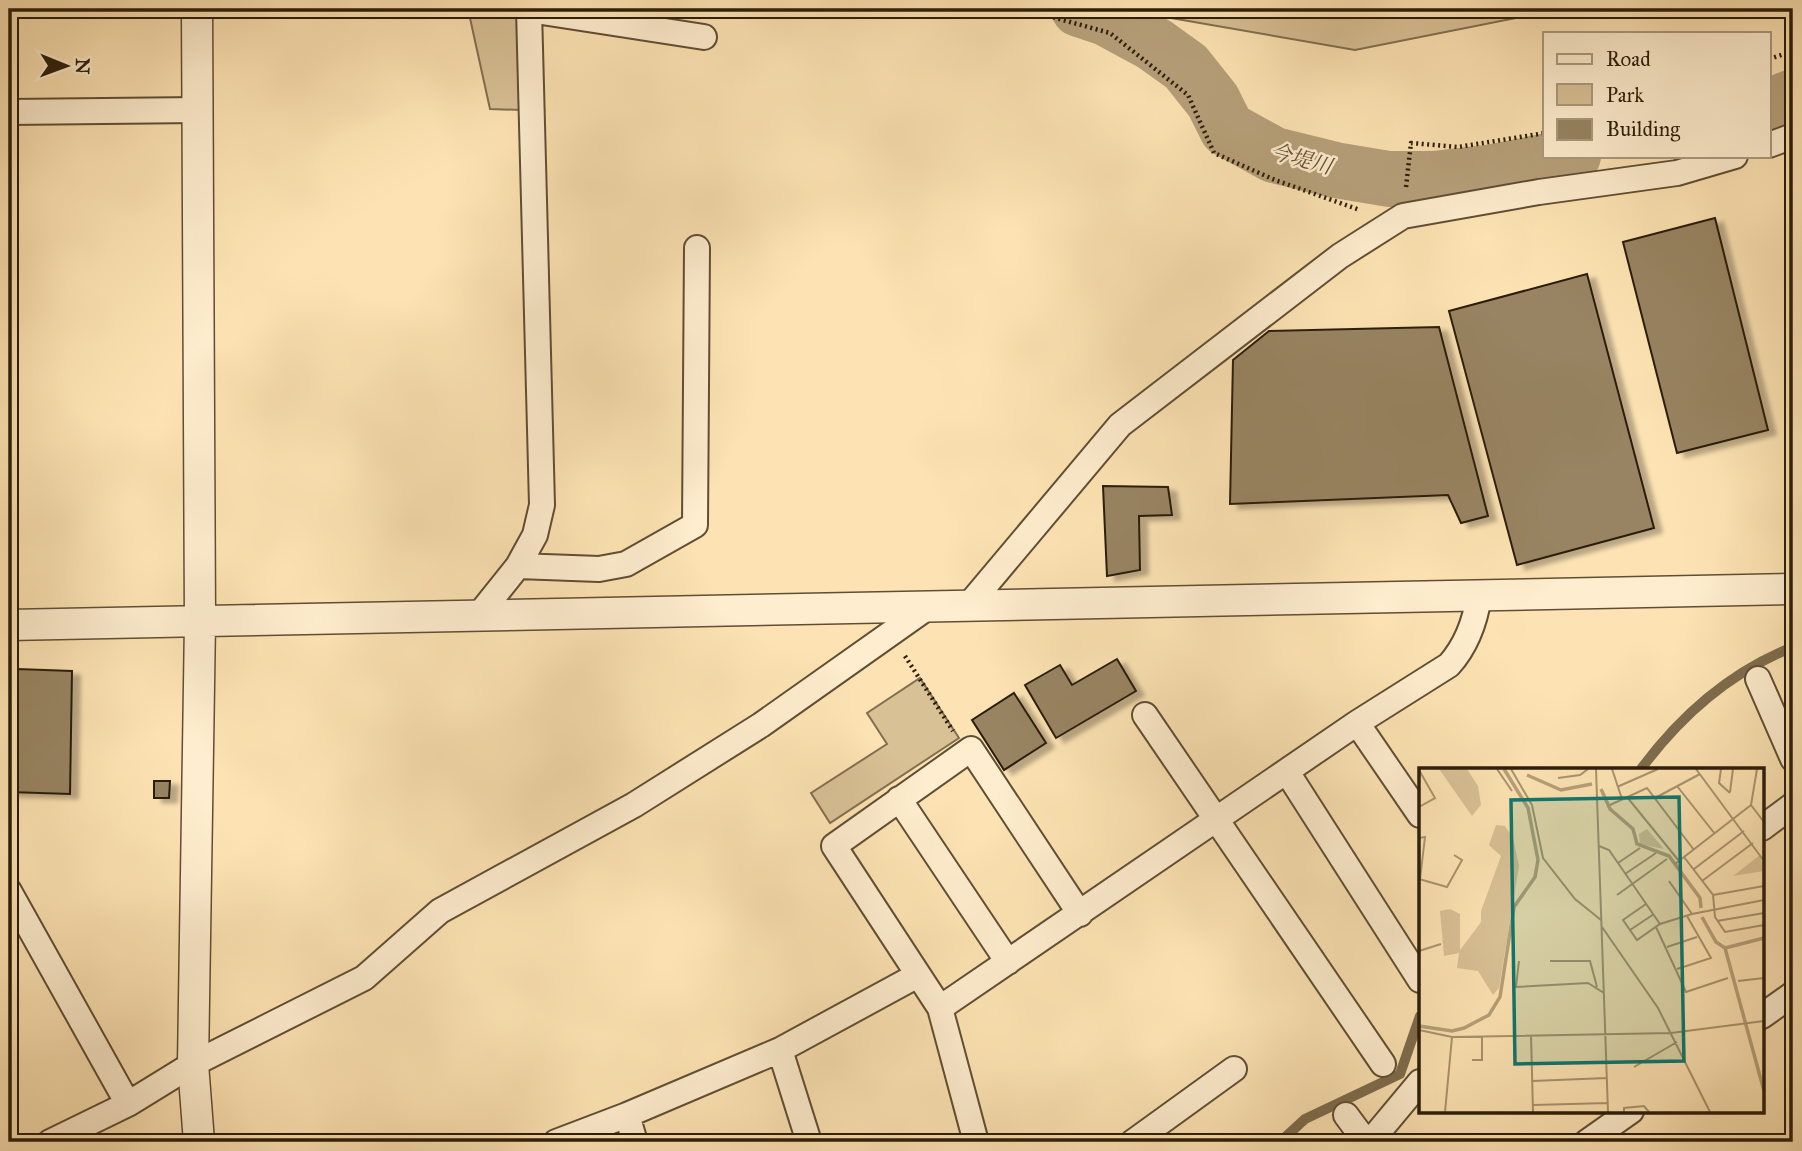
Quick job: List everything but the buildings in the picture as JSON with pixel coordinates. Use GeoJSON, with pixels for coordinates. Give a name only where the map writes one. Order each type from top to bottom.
{"type":"FeatureCollection","features":[{"type":"Feature","properties":{"kind":"street"},"geometry":{"type":"LineString","coordinates":[[197,9],[200,622],[193,1064],[199,1142]]}},
{"type":"Feature","properties":{"kind":"street"},"geometry":{"type":"LineString","coordinates":[[478,616],[518,566],[536,535],[542,505],[529,10],[704,37]]}},
{"type":"Feature","properties":{"kind":"street"},"geometry":{"type":"LineString","coordinates":[[9,112],[198,110]]}},
{"type":"Feature","properties":{"kind":"street"},"geometry":{"type":"LineString","coordinates":[[1770,145],[1793,136]]}},
{"type":"Feature","properties":{"kind":"street"},"geometry":{"type":"LineString","coordinates":[[968,606],[1119,425],[1340,256],[1399,219],[1539,192],[1677,173],[1728,158]]}},
{"type":"Feature","properties":{"kind":"street"},"geometry":{"type":"LineString","coordinates":[[518,566],[599,569],[626,564],[695,525],[697,248]]}},
{"type":"Feature","properties":{"kind":"street"},"geometry":{"type":"LineString","coordinates":[[9,625],[1793,589]]}},
{"type":"Feature","properties":{"kind":"street"},"geometry":{"type":"LineString","coordinates":[[940,1008],[1357,723],[1449,665],[1460,653],[1476,620],[1479,596]]}},
{"type":"Feature","properties":{"kind":"street"},"geometry":{"type":"LineString","coordinates":[[50,1142],[128,1104],[193,1064],[364,978],[440,911],[634,805],[761,725],[928,607]]}},
{"type":"Feature","properties":{"kind":"street"},"geometry":{"type":"LineString","coordinates":[[1758,679],[1793,759]]}},
{"type":"Feature","properties":{"kind":"street"},"geometry":{"type":"LineString","coordinates":[[1145,715],[1383,1064]]}},
{"type":"Feature","properties":{"kind":"street"},"geometry":{"type":"LineString","coordinates":[[1357,723],[1419,814]]}},
{"type":"Feature","properties":{"kind":"street"},"geometry":{"type":"LineString","coordinates":[[976,1142],[940,1008],[834,846],[971,749],[1080,914]]}},
{"type":"Feature","properties":{"kind":"street"},"geometry":{"type":"LineString","coordinates":[[1287,772],[1419,978]]}},
{"type":"Feature","properties":{"kind":"street"},"geometry":{"type":"LineString","coordinates":[[899,799],[1008,962]]}},
{"type":"Feature","properties":{"kind":"street"},"geometry":{"type":"LineString","coordinates":[[1764,826],[1793,804]]}},
{"type":"Feature","properties":{"kind":"street"},"geometry":{"type":"LineString","coordinates":[[9,891],[128,1104]]}},
{"type":"Feature","properties":{"kind":"street"},"geometry":{"type":"LineString","coordinates":[[556,1142],[780,1050],[918,975]]}},
{"type":"Feature","properties":{"kind":"street"},"geometry":{"type":"LineString","coordinates":[[1764,1015],[1793,994]]}},
{"type":"Feature","properties":{"kind":"street"},"geometry":{"type":"LineString","coordinates":[[780,1050],[809,1142]]}},
{"type":"Feature","properties":{"kind":"street"},"geometry":{"type":"LineString","coordinates":[[1133,1142],[1234,1069]]}},
{"type":"Feature","properties":{"kind":"street"},"geometry":{"type":"LineString","coordinates":[[1346,1115],[1368,1142],[1419,1083]]}},
{"type":"Feature","properties":{"kind":"street"},"geometry":{"type":"LineString","coordinates":[[1587,1142],[1629,1112]]}},
{"type":"Feature","properties":{"kind":"street"},"geometry":{"type":"LineString","coordinates":[[627,1115],[635,1142]]}},
{"type":"Feature","properties":{"kind":"path"},"geometry":{"type":"LineString","coordinates":[[1010,9],[1110,33],[1188,95],[1214,153],[1275,180],[1399,219],[1411,143],[1458,147],[1543,133]]}},
{"type":"Feature","properties":{"kind":"path"},"geometry":{"type":"LineString","coordinates":[[1770,59],[1793,51]]}},
{"type":"Feature","properties":{"kind":"path"},"geometry":{"type":"LineString","coordinates":[[890,633],[967,752]]}},
{"type":"Feature","properties":{"kind":"green space"},"geometry":{"type":"Polygon","coordinates":[[[468,9],[520,9],[521,110],[490,109],[468,9]]]}},
{"type":"Feature","properties":{"kind":"green space"},"geometry":{"type":"Polygon","coordinates":[[[1119,9],[1547,9],[1541,13],[1355,50],[1119,9]]]}},
{"type":"Feature","properties":{"kind":"green space"},"geometry":{"type":"Polygon","coordinates":[[[920,678],[959,738],[830,823],[811,793],[887,744],[867,713],[920,678]]]}},
{"type":"Feature","properties":{"kind":"waterway","name":"今堤川"},"geometry":{"type":"LineString","coordinates":[[1079,9],[1106,18],[1154,44],[1186,67],[1213,101],[1227,129],[1274,155],[1335,170],[1389,179],[1434,179],[1494,172],[1563,158]]}},
{"type":"Feature","properties":{"kind":"waterway","name":"今堤川"},"geometry":{"type":"LineString","coordinates":[[1770,107],[1793,97]]}},
{"type":"Feature","properties":{"kind":"waterway"},"geometry":{"type":"LineString","coordinates":[[1642,768],[1656,749],[1708,697],[1748,669],[1793,647]]}},
{"type":"Feature","properties":{"kind":"waterway"},"geometry":{"type":"LineString","coordinates":[[1280,1142],[1305,1119],[1400,1074],[1419,1019]]}}]}
